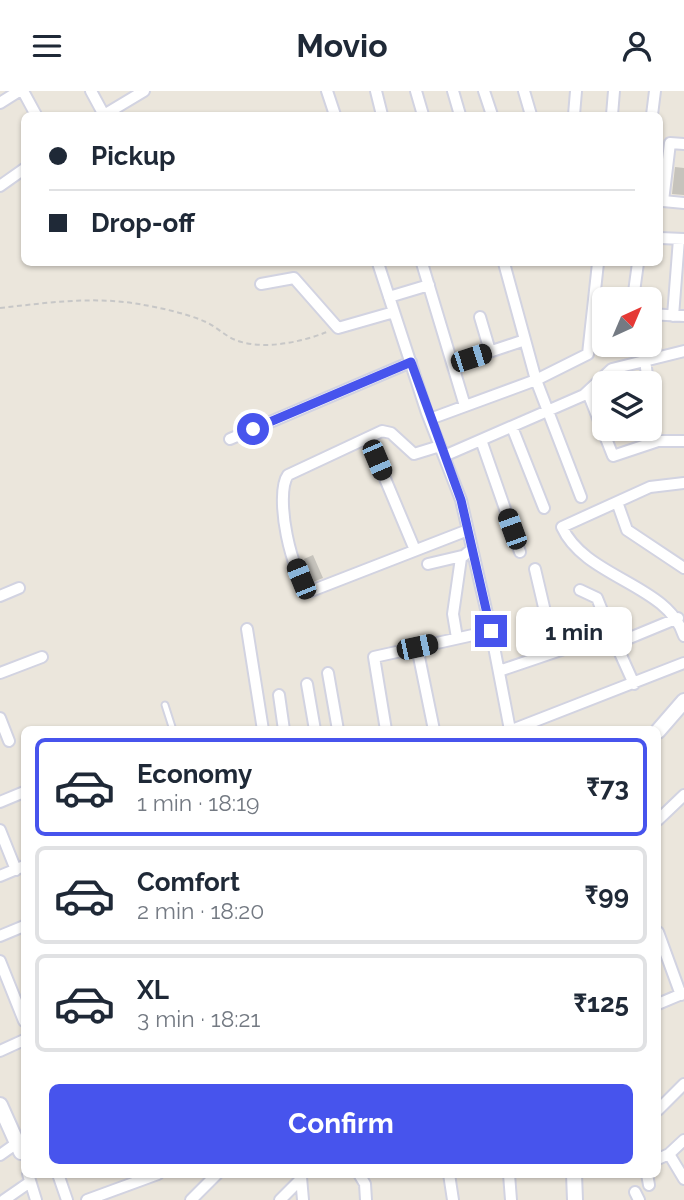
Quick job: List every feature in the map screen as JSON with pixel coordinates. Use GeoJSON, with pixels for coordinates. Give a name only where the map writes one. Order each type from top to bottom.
{"type":"FeatureCollection","features":[{"type":"Feature","properties":{"kind":"street"},"geometry":{"type":"LineString","coordinates":[[0,103],[21,91],[34,112]]}},
{"type":"Feature","properties":{"kind":"street"},"geometry":{"type":"LineString","coordinates":[[91,91],[102,112]]}},
{"type":"Feature","properties":{"kind":"street"},"geometry":{"type":"LineString","coordinates":[[109,112],[144,91]]}},
{"type":"Feature","properties":{"kind":"street"},"geometry":{"type":"LineString","coordinates":[[327,91],[334,112]]}},
{"type":"Feature","properties":{"kind":"street"},"geometry":{"type":"LineString","coordinates":[[376,91],[381,112]]}},
{"type":"Feature","properties":{"kind":"street"},"geometry":{"type":"LineString","coordinates":[[416,91],[422,112]]}},
{"type":"Feature","properties":{"kind":"street"},"geometry":{"type":"LineString","coordinates":[[453,91],[459,112]]}},
{"type":"Feature","properties":{"kind":"street"},"geometry":{"type":"LineString","coordinates":[[484,91],[491,112]]}},
{"type":"Feature","properties":{"kind":"street"},"geometry":{"type":"LineString","coordinates":[[524,91],[530,112]]}},
{"type":"Feature","properties":{"kind":"street"},"geometry":{"type":"LineString","coordinates":[[568,91],[573,112]]}},
{"type":"Feature","properties":{"kind":"street"},"geometry":{"type":"LineString","coordinates":[[574,112],[576,91]]}},
{"type":"Feature","properties":{"kind":"street"},"geometry":{"type":"LineString","coordinates":[[612,112],[614,91]]}},
{"type":"Feature","properties":{"kind":"street"},"geometry":{"type":"LineString","coordinates":[[652,112],[655,91]]}},
{"type":"Feature","properties":{"kind":"street"},"geometry":{"type":"LineString","coordinates":[[663,182],[665,143],[684,144]]}},
{"type":"Feature","properties":{"kind":"street"},"geometry":{"type":"LineString","coordinates":[[0,186],[21,171]]}},
{"type":"Feature","properties":{"kind":"street"},"geometry":{"type":"LineString","coordinates":[[663,201],[684,203]]}},
{"type":"Feature","properties":{"kind":"street"},"geometry":{"type":"LineString","coordinates":[[663,238],[681,239],[679,316]]}},
{"type":"Feature","properties":{"kind":"street"},"geometry":{"type":"LineString","coordinates":[[379,266],[430,419],[461,500],[510,726]]}},
{"type":"Feature","properties":{"kind":"street"},"geometry":{"type":"LineString","coordinates":[[423,266],[465,406]]}},
{"type":"Feature","properties":{"kind":"street"},"geometry":{"type":"LineString","coordinates":[[505,266],[536,380],[581,498]]}},
{"type":"Feature","properties":{"kind":"street"},"geometry":{"type":"LineString","coordinates":[[430,419],[536,380],[588,354],[598,266]]}},
{"type":"Feature","properties":{"kind":"street"},"geometry":{"type":"LineString","coordinates":[[635,287],[638,266]]}},
{"type":"Feature","properties":{"kind":"street"},"geometry":{"type":"LineString","coordinates":[[261,284],[294,278],[302,283],[338,328],[394,312]]}},
{"type":"Feature","properties":{"kind":"street"},"geometry":{"type":"LineString","coordinates":[[390,297],[429,285]]}},
{"type":"Feature","properties":{"kind":"street"},"geometry":{"type":"LineString","coordinates":[[480,317],[490,351]]}},
{"type":"Feature","properties":{"kind":"street"},"geometry":{"type":"LineString","coordinates":[[453,364],[525,340]]}},
{"type":"Feature","properties":{"kind":"street"},"geometry":{"type":"LineString","coordinates":[[468,530],[311,591],[301,579],[287,536],[283,481],[288,475],[368,438],[388,432],[414,454],[442,451],[481,440],[588,393],[609,370],[684,351]]}},
{"type":"Feature","properties":{"kind":"street"},"geometry":{"type":"LineString","coordinates":[[645,360],[646,371]]}},
{"type":"Feature","properties":{"kind":"street"},"geometry":{"type":"LineString","coordinates":[[230,439],[411,362]]}},
{"type":"Feature","properties":{"kind":"street"},"geometry":{"type":"LineString","coordinates":[[588,393],[613,456],[657,441],[684,441]]}},
{"type":"Feature","properties":{"kind":"street"},"geometry":{"type":"LineString","coordinates":[[512,427],[544,508]]}},
{"type":"Feature","properties":{"kind":"street"},"geometry":{"type":"LineString","coordinates":[[368,438],[415,550]]}},
{"type":"Feature","properties":{"kind":"street"},"geometry":{"type":"LineString","coordinates":[[481,440],[520,552]]}},
{"type":"Feature","properties":{"kind":"street"},"geometry":{"type":"LineString","coordinates":[[684,483],[650,487],[565,524],[562,529],[578,552],[613,572],[678,618],[684,636]]}},
{"type":"Feature","properties":{"kind":"street"},"geometry":{"type":"LineString","coordinates":[[617,502],[627,530],[684,568]]}},
{"type":"Feature","properties":{"kind":"street"},"geometry":{"type":"LineString","coordinates":[[428,564],[462,556],[472,549]]}},
{"type":"Feature","properties":{"kind":"street"},"geometry":{"type":"LineString","coordinates":[[457,638],[453,614],[462,556]]}},
{"type":"Feature","properties":{"kind":"street"},"geometry":{"type":"LineString","coordinates":[[536,569],[554,650]]}},
{"type":"Feature","properties":{"kind":"street"},"geometry":{"type":"LineString","coordinates":[[0,596],[19,588]]}},
{"type":"Feature","properties":{"kind":"street"},"geometry":{"type":"LineString","coordinates":[[580,590],[597,598],[634,684]]}},
{"type":"Feature","properties":{"kind":"street"},"geometry":{"type":"LineString","coordinates":[[499,671],[554,650],[613,638],[678,618]]}},
{"type":"Feature","properties":{"kind":"street"},"geometry":{"type":"LineString","coordinates":[[247,629],[262,726]]}},
{"type":"Feature","properties":{"kind":"street"},"geometry":{"type":"LineString","coordinates":[[385,726],[374,658],[491,631]]}},
{"type":"Feature","properties":{"kind":"street"},"geometry":{"type":"LineString","coordinates":[[417,647],[433,726]]}},
{"type":"Feature","properties":{"kind":"street"},"geometry":{"type":"LineString","coordinates":[[0,673],[42,657]]}},
{"type":"Feature","properties":{"kind":"street"},"geometry":{"type":"LineString","coordinates":[[522,726],[684,663]]}},
{"type":"Feature","properties":{"kind":"street"},"geometry":{"type":"LineString","coordinates":[[328,673],[337,726]]}},
{"type":"Feature","properties":{"kind":"street"},"geometry":{"type":"LineString","coordinates":[[307,684],[314,726]]}},
{"type":"Feature","properties":{"kind":"street"},"geometry":{"type":"LineString","coordinates":[[279,695],[283,726]]}},
{"type":"Feature","properties":{"kind":"street"},"geometry":{"type":"LineString","coordinates":[[661,728],[683,705]]}},
{"type":"Feature","properties":{"kind":"street"},"geometry":{"type":"LineString","coordinates":[[0,718],[9,741]]}},
{"type":"Feature","properties":{"kind":"street"},"geometry":{"type":"LineString","coordinates":[[0,802],[21,793]]}},
{"type":"Feature","properties":{"kind":"street"},"geometry":{"type":"LineString","coordinates":[[661,817],[683,799]]}},
{"type":"Feature","properties":{"kind":"street"},"geometry":{"type":"LineString","coordinates":[[0,830],[20,868],[0,876]]}},
{"type":"Feature","properties":{"kind":"street"},"geometry":{"type":"LineString","coordinates":[[0,936],[21,927]]}},
{"type":"Feature","properties":{"kind":"street"},"geometry":{"type":"LineString","coordinates":[[661,940],[682,994],[661,1003]]}},
{"type":"Feature","properties":{"kind":"street"},"geometry":{"type":"LineString","coordinates":[[0,961],[21,1013]]}},
{"type":"Feature","properties":{"kind":"street"},"geometry":{"type":"LineString","coordinates":[[13,992],[21,988]]}},
{"type":"Feature","properties":{"kind":"street"},"geometry":{"type":"LineString","coordinates":[[0,1051],[21,1041]]}},
{"type":"Feature","properties":{"kind":"street"},"geometry":{"type":"LineString","coordinates":[[661,1107],[684,1084]]}},
{"type":"Feature","properties":{"kind":"street"},"geometry":{"type":"LineString","coordinates":[[0,1105],[21,1150]]}},
{"type":"Feature","properties":{"kind":"street"},"geometry":{"type":"LineString","coordinates":[[661,1158],[684,1140]]}},
{"type":"Feature","properties":{"kind":"street"},"geometry":{"type":"LineString","coordinates":[[0,1155],[21,1152]]}},
{"type":"Feature","properties":{"kind":"street"},"geometry":{"type":"LineString","coordinates":[[669,1154],[684,1179]]}},
{"type":"Feature","properties":{"kind":"street"},"geometry":{"type":"LineString","coordinates":[[4,1200],[29,1178],[36,1200]]}},
{"type":"Feature","properties":{"kind":"street"},"geometry":{"type":"LineString","coordinates":[[59,1178],[66,1200]]}},
{"type":"Feature","properties":{"kind":"street"},"geometry":{"type":"LineString","coordinates":[[87,1200],[147,1178]]}},
{"type":"Feature","properties":{"kind":"street"},"geometry":{"type":"LineString","coordinates":[[191,1200],[213,1178]]}},
{"type":"Feature","properties":{"kind":"street"},"geometry":{"type":"LineString","coordinates":[[280,1200],[300,1178]]}},
{"type":"Feature","properties":{"kind":"street"},"geometry":{"type":"LineString","coordinates":[[301,1178],[303,1200]]}},
{"type":"Feature","properties":{"kind":"street"},"geometry":{"type":"LineString","coordinates":[[361,1178],[365,1184],[366,1200]]}},
{"type":"Feature","properties":{"kind":"street"},"geometry":{"type":"LineString","coordinates":[[450,1178],[453,1200]]}},
{"type":"Feature","properties":{"kind":"street"},"geometry":{"type":"LineString","coordinates":[[509,1178],[511,1200]]}},
{"type":"Feature","properties":{"kind":"street"},"geometry":{"type":"LineString","coordinates":[[574,1178],[575,1200]]}},
{"type":"Feature","properties":{"kind":"lane"},"geometry":{"type":"LineString","coordinates":[[165,705],[172,726]]}},
{"type":"Feature","properties":{"kind":"path"},"geometry":{"type":"LineString","coordinates":[[0,308],[56,301],[98,300],[138,304],[205,321],[231,338],[250,343],[295,342],[338,328]]}},
{"type":"Feature","properties":{"kind":"building"},"geometry":{"type":"Polygon","coordinates":[[[675,167],[684,168],[684,195],[672,194],[675,167]]]}},
{"type":"Feature","properties":{"kind":"building"},"geometry":{"type":"Polygon","coordinates":[[[313,555],[323,578],[313,582],[304,559],[313,555]]]}},
{"type":"Feature","properties":{"kind":"route"},"geometry":{"type":"LineString","coordinates":[[253,429],[411,362],[461,500],[491,631]]}}]}
